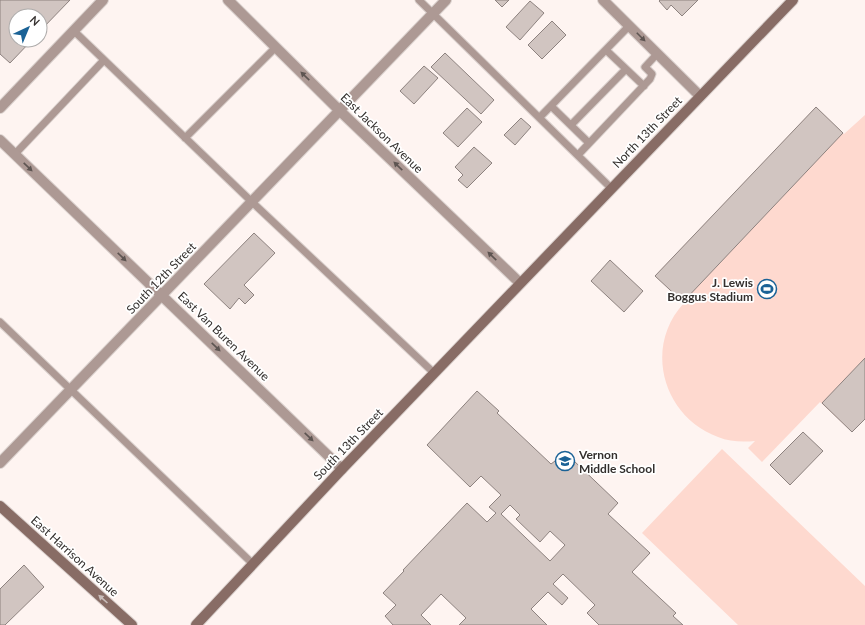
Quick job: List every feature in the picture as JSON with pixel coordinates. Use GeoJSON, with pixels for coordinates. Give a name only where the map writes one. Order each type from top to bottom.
{"type":"FeatureCollection","features":[{"type":"Feature","properties":{"kind":"street"},"geometry":{"type":"LineString","coordinates":[[0,108],[103,0]]}},
{"type":"Feature","properties":{"kind":"street","name":"East Jackson Avenue"},"geometry":{"type":"LineString","coordinates":[[228,0],[340,111],[520,283]]}},
{"type":"Feature","properties":{"kind":"street","name":"South 12th Street"},"geometry":{"type":"LineString","coordinates":[[0,463],[446,0]]}},
{"type":"Feature","properties":{"kind":"street"},"geometry":{"type":"LineString","coordinates":[[603,0],[700,96]]}},
{"type":"Feature","properties":{"kind":"street","name":"North 13th Street"},"geometry":{"type":"LineString","coordinates":[[520,283],[791,0]]}},
{"type":"Feature","properties":{"kind":"street","name":"East Van Buren Avenue"},"geometry":{"type":"LineString","coordinates":[[0,140],[342,469]]}},
{"type":"Feature","properties":{"kind":"street","name":"South 13th Street"},"geometry":{"type":"LineString","coordinates":[[196,625],[342,469],[520,283]]}},
{"type":"Feature","properties":{"kind":"street","name":"East Harrison Avenue"},"geometry":{"type":"LineString","coordinates":[[0,506],[132,625]]}},
{"type":"Feature","properties":{"kind":"lane"},"geometry":{"type":"LineString","coordinates":[[419,0],[611,188]]}},
{"type":"Feature","properties":{"kind":"lane"},"geometry":{"type":"LineString","coordinates":[[540,117],[629,26]]}},
{"type":"Feature","properties":{"kind":"lane"},"geometry":{"type":"LineString","coordinates":[[74,30],[252,202],[434,373]]}},
{"type":"Feature","properties":{"kind":"lane"},"geometry":{"type":"LineString","coordinates":[[185,138],[276,47]]}},
{"type":"Feature","properties":{"kind":"lane"},"geometry":{"type":"LineString","coordinates":[[606,50],[644,86]]}},
{"type":"Feature","properties":{"kind":"lane"},"geometry":{"type":"LineString","coordinates":[[578,155],[650,79],[652,74],[645,67],[658,54]]}},
{"type":"Feature","properties":{"kind":"lane"},"geometry":{"type":"LineString","coordinates":[[15,154],[104,60]]}},
{"type":"Feature","properties":{"kind":"lane"},"geometry":{"type":"LineString","coordinates":[[571,125],[626,69]]}},
{"type":"Feature","properties":{"kind":"lane"},"geometry":{"type":"LineString","coordinates":[[551,106],[590,143]]}},
{"type":"Feature","properties":{"kind":"lane"},"geometry":{"type":"LineString","coordinates":[[0,322],[253,564]]}},
{"type":"Feature","properties":{"kind":"shaded area","name":"J. Lewis Boggus Stadium"},"geometry":{"type":"Polygon","coordinates":[[[816,107],[844,134],[865,115],[865,419],[852,432],[820,402],[762,462],[748,448],[755,441],[727,440],[699,427],[684,414],[672,397],[665,379],[662,359],[664,340],[671,321],[684,303],[655,276],[816,107]]]}},
{"type":"Feature","properties":{"kind":"shaded area"},"geometry":{"type":"Polygon","coordinates":[[[722,449],[865,586],[865,625],[738,625],[642,533],[722,449]]]}},
{"type":"Feature","properties":{"kind":"building"},"geometry":{"type":"Polygon","coordinates":[[[0,0],[70,0],[48,23],[48,8],[8,8],[8,48],[24,48],[10,63],[0,54],[0,0]]]}},
{"type":"Feature","properties":{"kind":"building"},"geometry":{"type":"Polygon","coordinates":[[[495,0],[509,0],[502,7],[495,0]]]}},
{"type":"Feature","properties":{"kind":"building"},"geometry":{"type":"Polygon","coordinates":[[[698,0],[682,16],[671,5],[667,10],[659,1],[698,0]]]}},
{"type":"Feature","properties":{"kind":"building"},"geometry":{"type":"Polygon","coordinates":[[[530,1],[544,13],[520,40],[506,27],[530,1]]]}},
{"type":"Feature","properties":{"kind":"building"},"geometry":{"type":"Polygon","coordinates":[[[552,21],[566,35],[542,59],[528,45],[552,21]]]}},
{"type":"Feature","properties":{"kind":"building"},"geometry":{"type":"Polygon","coordinates":[[[445,53],[494,100],[481,114],[431,67],[445,53]]]}},
{"type":"Feature","properties":{"kind":"building"},"geometry":{"type":"Polygon","coordinates":[[[424,66],[438,78],[414,104],[400,91],[424,66]]]}},
{"type":"Feature","properties":{"kind":"building"},"geometry":{"type":"Polygon","coordinates":[[[816,107],[843,133],[683,302],[655,276],[816,107]]]}},
{"type":"Feature","properties":{"kind":"building"},"geometry":{"type":"Polygon","coordinates":[[[467,108],[482,122],[458,147],[443,133],[467,108]]]}},
{"type":"Feature","properties":{"kind":"building"},"geometry":{"type":"Polygon","coordinates":[[[521,118],[531,127],[515,145],[504,135],[521,118]]]}},
{"type":"Feature","properties":{"kind":"building"},"geometry":{"type":"Polygon","coordinates":[[[474,147],[492,163],[467,188],[458,180],[463,175],[455,167],[474,147]]]}},
{"type":"Feature","properties":{"kind":"building"},"geometry":{"type":"Polygon","coordinates":[[[254,233],[275,253],[244,285],[254,295],[245,304],[239,298],[230,309],[204,284],[254,233]]]}},
{"type":"Feature","properties":{"kind":"building"},"geometry":{"type":"Polygon","coordinates":[[[610,260],[643,291],[624,312],[591,281],[610,260]]]}},
{"type":"Feature","properties":{"kind":"building"},"geometry":{"type":"Polygon","coordinates":[[[865,358],[865,419],[852,432],[822,403],[865,358]]]}},
{"type":"Feature","properties":{"kind":"building"},"geometry":{"type":"Polygon","coordinates":[[[477,391],[499,411],[497,413],[551,464],[555,461],[564,470],[573,460],[618,503],[608,514],[650,553],[632,572],[676,613],[673,616],[683,625],[599,625],[587,613],[595,605],[563,574],[553,584],[568,598],[562,605],[548,592],[531,609],[547,625],[459,625],[466,618],[441,594],[421,615],[431,625],[393,625],[385,616],[396,605],[383,593],[467,503],[487,522],[496,513],[489,507],[501,495],[481,476],[470,487],[427,445],[477,391]],[[510,505],[501,514],[550,561],[565,545],[550,531],[540,542],[516,519],[520,515],[510,505]]]}},
{"type":"Feature","properties":{"kind":"building"},"geometry":{"type":"Polygon","coordinates":[[[803,432],[823,451],[790,485],[770,465],[803,432]]]}},
{"type":"Feature","properties":{"kind":"building"},"geometry":{"type":"Polygon","coordinates":[[[24,565],[44,587],[5,625],[0,625],[0,589],[24,565]]]}},
{"type":"Feature","properties":{"kind":"place","name":"J. Lewis Boggus Stadium"},"geometry":{"type":"Point","coordinates":[767,289]}},
{"type":"Feature","properties":{"kind":"place","name":"Vernon Middle School"},"geometry":{"type":"Point","coordinates":[565,461]}}]}
